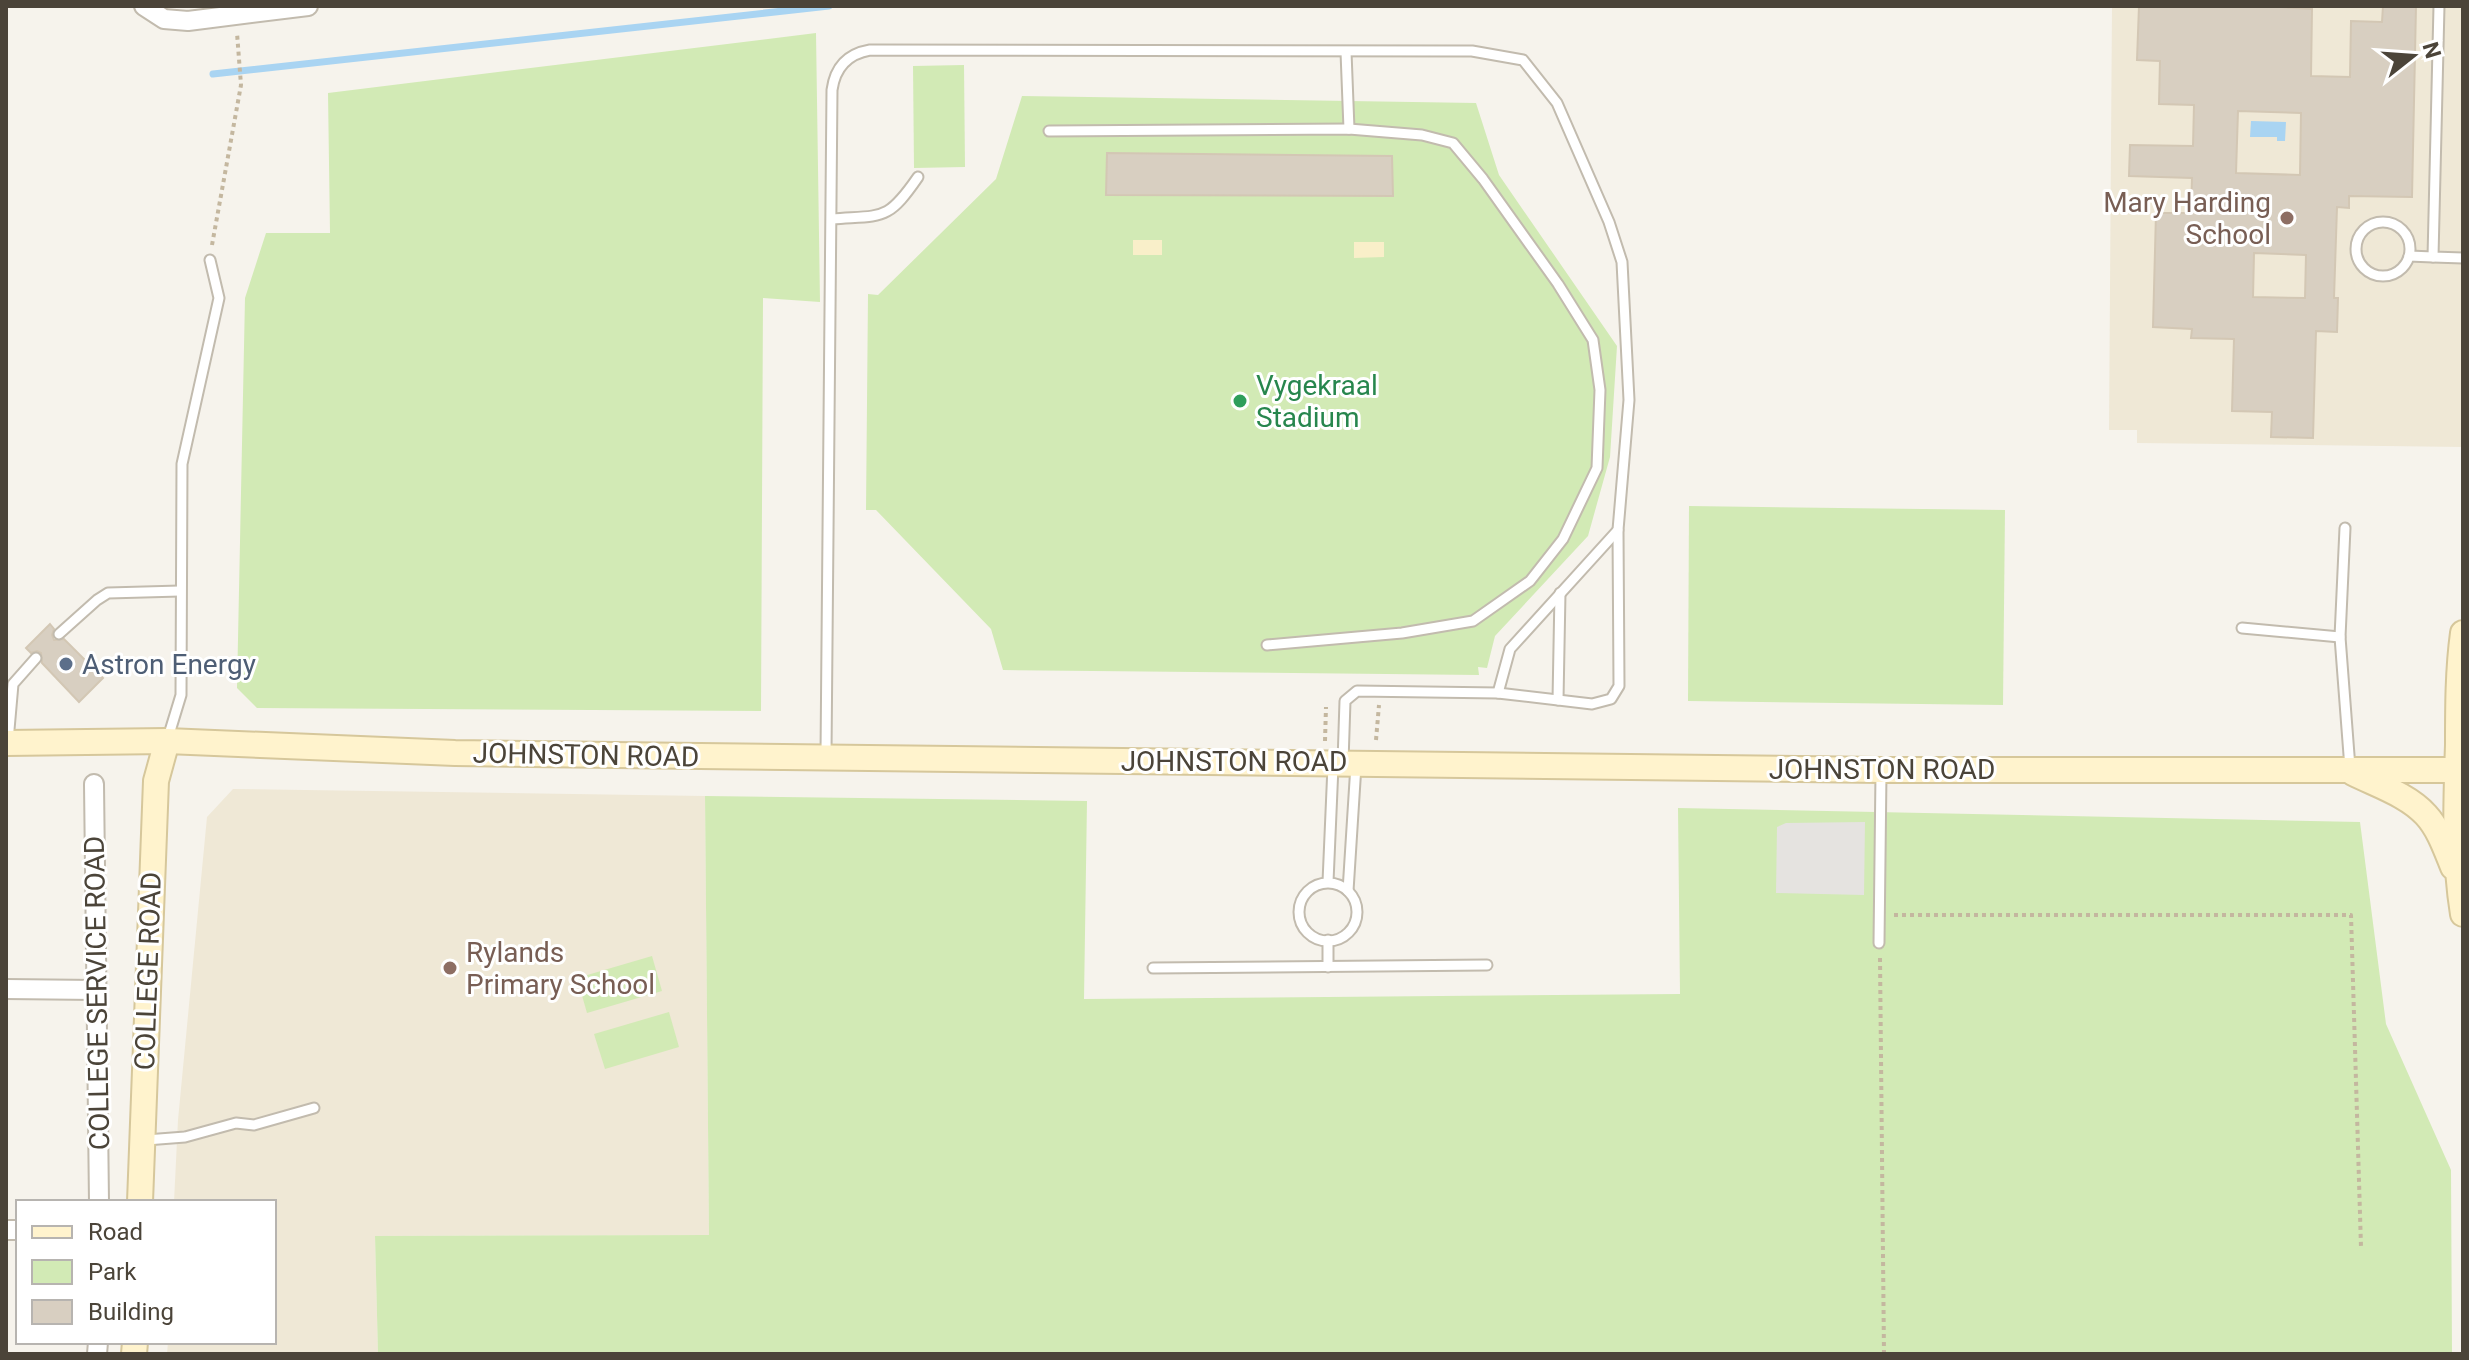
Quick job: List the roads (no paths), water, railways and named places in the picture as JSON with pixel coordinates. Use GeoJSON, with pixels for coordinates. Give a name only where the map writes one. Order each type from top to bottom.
{"type":"FeatureCollection","features":[{"type":"Feature","properties":{"kind":"street"},"geometry":{"type":"LineString","coordinates":[[144,6],[164,19],[188,21],[299,6]]}},
{"type":"Feature","properties":{"kind":"street"},"geometry":{"type":"LineString","coordinates":[[2463,633],[2458,682],[2458,880],[2463,914]]}},
{"type":"Feature","properties":{"kind":"street","name":"JOHNSTON ROAD"},"geometry":{"type":"LineString","coordinates":[[7,743],[167,741],[455,753],[826,758],[1339,758],[1881,770],[2460,770]]}},
{"type":"Feature","properties":{"kind":"street","name":"COLLEGE ROAD"},"geometry":{"type":"LineString","coordinates":[[140,1200],[155,792],[167,741]]}},
{"type":"Feature","properties":{"kind":"street"},"geometry":{"type":"LineString","coordinates":[[2347,769],[2404,798],[2426,815],[2443,842],[2458,880]]}},
{"type":"Feature","properties":{"kind":"street","name":"COLLEGE SERVICE ROAD"},"geometry":{"type":"LineString","coordinates":[[94,784],[99,1200]]}},
{"type":"Feature","properties":{"kind":"street"},"geometry":{"type":"LineString","coordinates":[[6,989],[96,990]]}},
{"type":"Feature","properties":{"kind":"lane"},"geometry":{"type":"LineString","coordinates":[[2433,257],[2439,6]]}},
{"type":"Feature","properties":{"kind":"lane"},"geometry":{"type":"LineString","coordinates":[[826,758],[834,79],[846,60],[861,51],[1472,51],[1523,60],[1557,103],[1609,222],[1622,262],[1629,400],[1618,530],[1619,686],[1611,699],[1592,704],[1498,693],[1357,691],[1345,701],[1328,882]]}},
{"type":"Feature","properties":{"kind":"lane"},"geometry":{"type":"LineString","coordinates":[[1346,52],[1349,129]]}},
{"type":"Feature","properties":{"kind":"lane"},"geometry":{"type":"LineString","coordinates":[[1049,131],[1349,129],[1422,135],[1453,143],[1483,179],[1558,284],[1593,340],[1600,390],[1597,468],[1563,539],[1530,581],[1473,621],[1402,633],[1267,645]]}},
{"type":"Feature","properties":{"kind":"lane"},"geometry":{"type":"LineString","coordinates":[[832,219],[890,212],[918,177]]}},
{"type":"Feature","properties":{"kind":"lane"},"geometry":{"type":"LineString","coordinates":[[2386,221],[2395,224],[2408,237],[2409,256],[2398,271],[2380,276],[2370,273],[2358,260],[2356,241],[2367,226],[2386,221]]}},
{"type":"Feature","properties":{"kind":"lane"},"geometry":{"type":"LineString","coordinates":[[2409,256],[2463,258]]}},
{"type":"Feature","properties":{"kind":"lane"},"geometry":{"type":"LineString","coordinates":[[167,741],[181,695],[182,464],[219,298],[210,260]]}},
{"type":"Feature","properties":{"kind":"lane"},"geometry":{"type":"LineString","coordinates":[[2345,528],[2340,637],[2347,769]]}},
{"type":"Feature","properties":{"kind":"lane"},"geometry":{"type":"LineString","coordinates":[[1498,693],[1510,649],[1618,530]]}},
{"type":"Feature","properties":{"kind":"lane"},"geometry":{"type":"LineString","coordinates":[[59,634],[108,593],[180,591]]}},
{"type":"Feature","properties":{"kind":"lane"},"geometry":{"type":"LineString","coordinates":[[1558,700],[1560,593]]}},
{"type":"Feature","properties":{"kind":"lane"},"geometry":{"type":"LineString","coordinates":[[2242,628],[2340,637]]}},
{"type":"Feature","properties":{"kind":"lane"},"geometry":{"type":"LineString","coordinates":[[7,743],[8,689],[36,658]]}},
{"type":"Feature","properties":{"kind":"lane"},"geometry":{"type":"LineString","coordinates":[[1339,758],[1348,891]]}},
{"type":"Feature","properties":{"kind":"lane"},"geometry":{"type":"LineString","coordinates":[[1879,943],[1881,770]]}},
{"type":"Feature","properties":{"kind":"lane"},"geometry":{"type":"LineString","coordinates":[[1328,882],[1348,891],[1355,900],[1357,912],[1355,923],[1348,932],[1328,940],[1307,932],[1299,912],[1307,891],[1328,882]]}},
{"type":"Feature","properties":{"kind":"lane"},"geometry":{"type":"LineString","coordinates":[[1328,940],[1328,967]]}},
{"type":"Feature","properties":{"kind":"lane"},"geometry":{"type":"LineString","coordinates":[[1153,968],[1487,965]]}},
{"type":"Feature","properties":{"kind":"lane"},"geometry":{"type":"LineString","coordinates":[[142,1140],[185,1137],[236,1123],[254,1125],[314,1108]]}},
{"type":"Feature","properties":{"kind":"water"},"geometry":{"type":"Polygon","coordinates":[[[2251,121],[2286,122],[2285,141],[2277,141],[2277,137],[2250,137],[2251,121]]]}},
{"type":"Feature","properties":{"kind":"waterway"},"geometry":{"type":"LineString","coordinates":[[213,74],[829,6]]}},
{"type":"Feature","properties":{"kind":"place","name":"Mary Harding School"},"geometry":{"type":"Point","coordinates":[2287,218]}},
{"type":"Feature","properties":{"kind":"place","name":"Vygekraal Stadium"},"geometry":{"type":"Point","coordinates":[1240,401]}},
{"type":"Feature","properties":{"kind":"place","name":"Astron Energy"},"geometry":{"type":"Point","coordinates":[66,664]}},
{"type":"Feature","properties":{"kind":"place","name":"Rylands Primary School"},"geometry":{"type":"Point","coordinates":[450,968]}}]}
